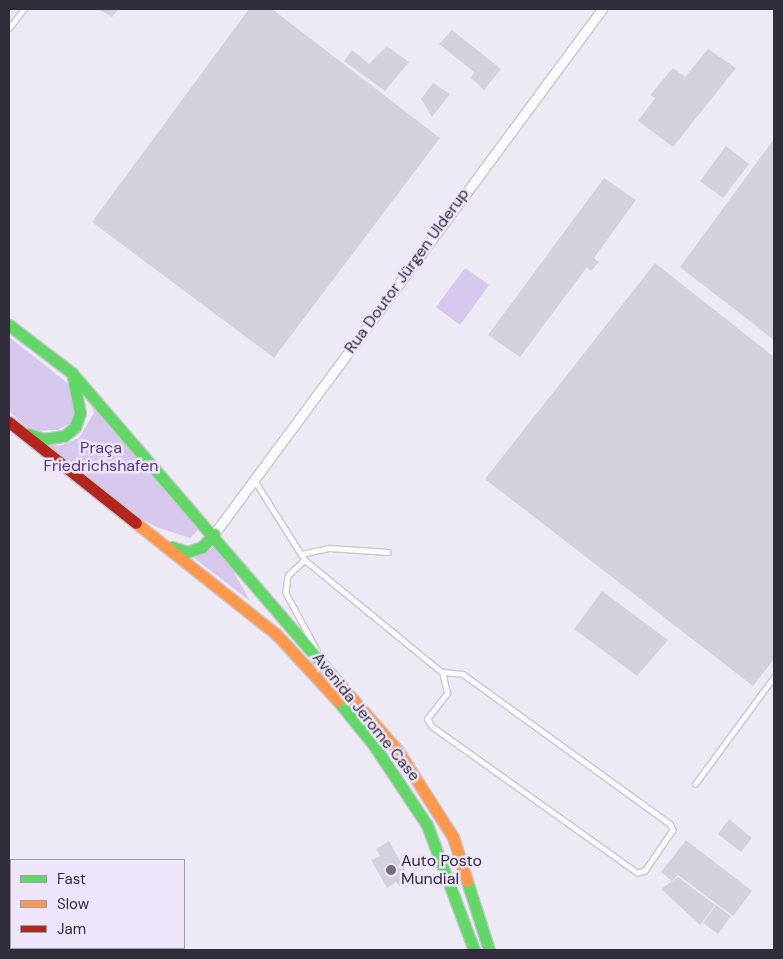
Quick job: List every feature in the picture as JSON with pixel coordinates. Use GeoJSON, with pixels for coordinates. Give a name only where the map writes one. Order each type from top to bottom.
{"type":"FeatureCollection","features":[{"type":"Feature","properties":{"kind":"main road","name":"Avenida Jerome Case"},"geometry":{"type":"LineString","coordinates":[[9,325],[72,373],[214,534],[398,751],[433,802],[467,869],[489,950]]}},
{"type":"Feature","properties":{"kind":"main road"},"geometry":{"type":"LineString","coordinates":[[21,432],[44,439],[64,436],[75,427],[80,413],[72,373]]}},
{"type":"Feature","properties":{"kind":"main road","name":"Avenida Jerome Case"},"geometry":{"type":"LineString","coordinates":[[9,422],[276,634],[373,744],[427,825],[474,950]]}},
{"type":"Feature","properties":{"kind":"main road"},"geometry":{"type":"LineString","coordinates":[[158,542],[187,552],[202,547],[214,534]]}},
{"type":"Feature","properties":{"kind":"street","name":"Rua Doutor Jürgen Ulderup"},"geometry":{"type":"LineString","coordinates":[[214,534],[602,9]]}},
{"type":"Feature","properties":{"kind":"lane"},"geometry":{"type":"LineString","coordinates":[[9,28],[24,9]]}},
{"type":"Feature","properties":{"kind":"lane"},"geometry":{"type":"LineString","coordinates":[[255,481],[305,560],[442,672],[463,674],[670,824],[673,830],[645,871],[637,873],[432,727],[427,719],[447,693],[442,672]]}},
{"type":"Feature","properties":{"kind":"lane"},"geometry":{"type":"LineString","coordinates":[[301,554],[330,548],[388,552]]}},
{"type":"Feature","properties":{"kind":"lane"},"geometry":{"type":"LineString","coordinates":[[305,560],[288,576],[286,593],[292,610],[313,636],[318,657]]}},
{"type":"Feature","properties":{"kind":"lane"},"geometry":{"type":"LineString","coordinates":[[695,784],[774,678]]}},
{"type":"Feature","properties":{"kind":"green space"},"geometry":{"type":"Polygon","coordinates":[[[465,268],[489,285],[460,325],[436,307],[465,268]]]}},
{"type":"Feature","properties":{"kind":"green space","name":"Praça Friedrichshafen"},"geometry":{"type":"Polygon","coordinates":[[[9,337],[75,389],[77,403],[71,423],[57,430],[31,431],[9,411],[9,337]]]}},
{"type":"Feature","properties":{"kind":"green space","name":"Praça Friedrichshafen"},"geometry":{"type":"Polygon","coordinates":[[[90,400],[199,529],[190,538],[156,527],[108,500],[46,445],[62,445],[79,438],[94,413],[90,400]]]}},
{"type":"Feature","properties":{"kind":"green space"},"geometry":{"type":"Polygon","coordinates":[[[219,545],[250,601],[193,557],[219,545]]]}},
{"type":"Feature","properties":{"kind":"building"},"geometry":{"type":"Polygon","coordinates":[[[98,9],[119,9],[112,17],[98,9]]]}},
{"type":"Feature","properties":{"kind":"building"},"geometry":{"type":"Polygon","coordinates":[[[249,9],[272,9],[440,138],[274,358],[92,222],[249,9]]]}},
{"type":"Feature","properties":{"kind":"building"},"geometry":{"type":"Polygon","coordinates":[[[452,30],[501,69],[484,90],[471,78],[474,72],[439,44],[452,30]]]}},
{"type":"Feature","properties":{"kind":"building"},"geometry":{"type":"Polygon","coordinates":[[[387,46],[409,62],[385,91],[344,61],[352,50],[369,64],[387,46]]]}},
{"type":"Feature","properties":{"kind":"building"},"geometry":{"type":"Polygon","coordinates":[[[708,49],[736,68],[673,147],[638,121],[655,98],[650,95],[673,68],[685,77],[708,49]]]}},
{"type":"Feature","properties":{"kind":"building"},"geometry":{"type":"Polygon","coordinates":[[[433,83],[450,94],[432,117],[421,99],[433,83]]]}},
{"type":"Feature","properties":{"kind":"building"},"geometry":{"type":"Polygon","coordinates":[[[774,139],[774,340],[680,267],[774,139]]]}},
{"type":"Feature","properties":{"kind":"building"},"geometry":{"type":"Polygon","coordinates":[[[726,146],[749,164],[723,198],[700,181],[726,146]]]}},
{"type":"Feature","properties":{"kind":"building"},"geometry":{"type":"Polygon","coordinates":[[[604,178],[636,200],[594,258],[599,262],[591,271],[587,267],[520,357],[488,335],[604,178]]]}},
{"type":"Feature","properties":{"kind":"building"},"geometry":{"type":"Polygon","coordinates":[[[655,263],[774,357],[774,659],[753,686],[485,479],[655,263]]]}},
{"type":"Feature","properties":{"kind":"building"},"geometry":{"type":"Polygon","coordinates":[[[602,591],[668,640],[637,676],[574,629],[602,591]]]}},
{"type":"Feature","properties":{"kind":"building"},"geometry":{"type":"Polygon","coordinates":[[[729,819],[752,838],[741,852],[718,834],[729,819]]]}},
{"type":"Feature","properties":{"kind":"building"},"geometry":{"type":"Polygon","coordinates":[[[686,840],[752,891],[733,916],[678,875],[672,881],[661,872],[686,840]]]}},
{"type":"Feature","properties":{"kind":"building","name":"Auto Posto Mundial"},"geometry":{"type":"Polygon","coordinates":[[[389,841],[411,881],[400,887],[396,882],[387,888],[371,860],[380,856],[376,849],[389,841]]]}},
{"type":"Feature","properties":{"kind":"building"},"geometry":{"type":"Polygon","coordinates":[[[678,877],[715,905],[700,925],[661,889],[678,877]]]}},
{"type":"Feature","properties":{"kind":"building"},"geometry":{"type":"Polygon","coordinates":[[[716,905],[731,916],[718,934],[703,923],[716,905]]]}},
{"type":"Feature","properties":{"kind":"traffic: fast"},"geometry":{"type":"LineString","coordinates":[[9,325],[72,373],[338,682]]}},
{"type":"Feature","properties":{"kind":"traffic: fast"},"geometry":{"type":"LineString","coordinates":[[28,434],[44,439],[64,436],[75,427],[80,413],[73,378]]}},
{"type":"Feature","properties":{"kind":"traffic: fast"},"geometry":{"type":"LineString","coordinates":[[172,547],[187,552],[202,547],[214,534]]}},
{"type":"Feature","properties":{"kind":"traffic: fast"},"geometry":{"type":"LineString","coordinates":[[338,701],[373,744],[427,825],[474,950]]}},
{"type":"Feature","properties":{"kind":"traffic: fast"},"geometry":{"type":"LineString","coordinates":[[467,881],[489,950]]}},
{"type":"Feature","properties":{"kind":"traffic: slow"},"geometry":{"type":"LineString","coordinates":[[136,523],[276,634],[338,701]]}},
{"type":"Feature","properties":{"kind":"traffic: slow"},"geometry":{"type":"LineString","coordinates":[[338,682],[398,751],[453,837],[467,881]]}},
{"type":"Feature","properties":{"kind":"traffic: jam"},"geometry":{"type":"LineString","coordinates":[[9,422],[136,523]]}},
{"type":"Feature","properties":{"kind":"place","name":"Auto Posto Mundial"},"geometry":{"type":"Point","coordinates":[391,870]}}]}
